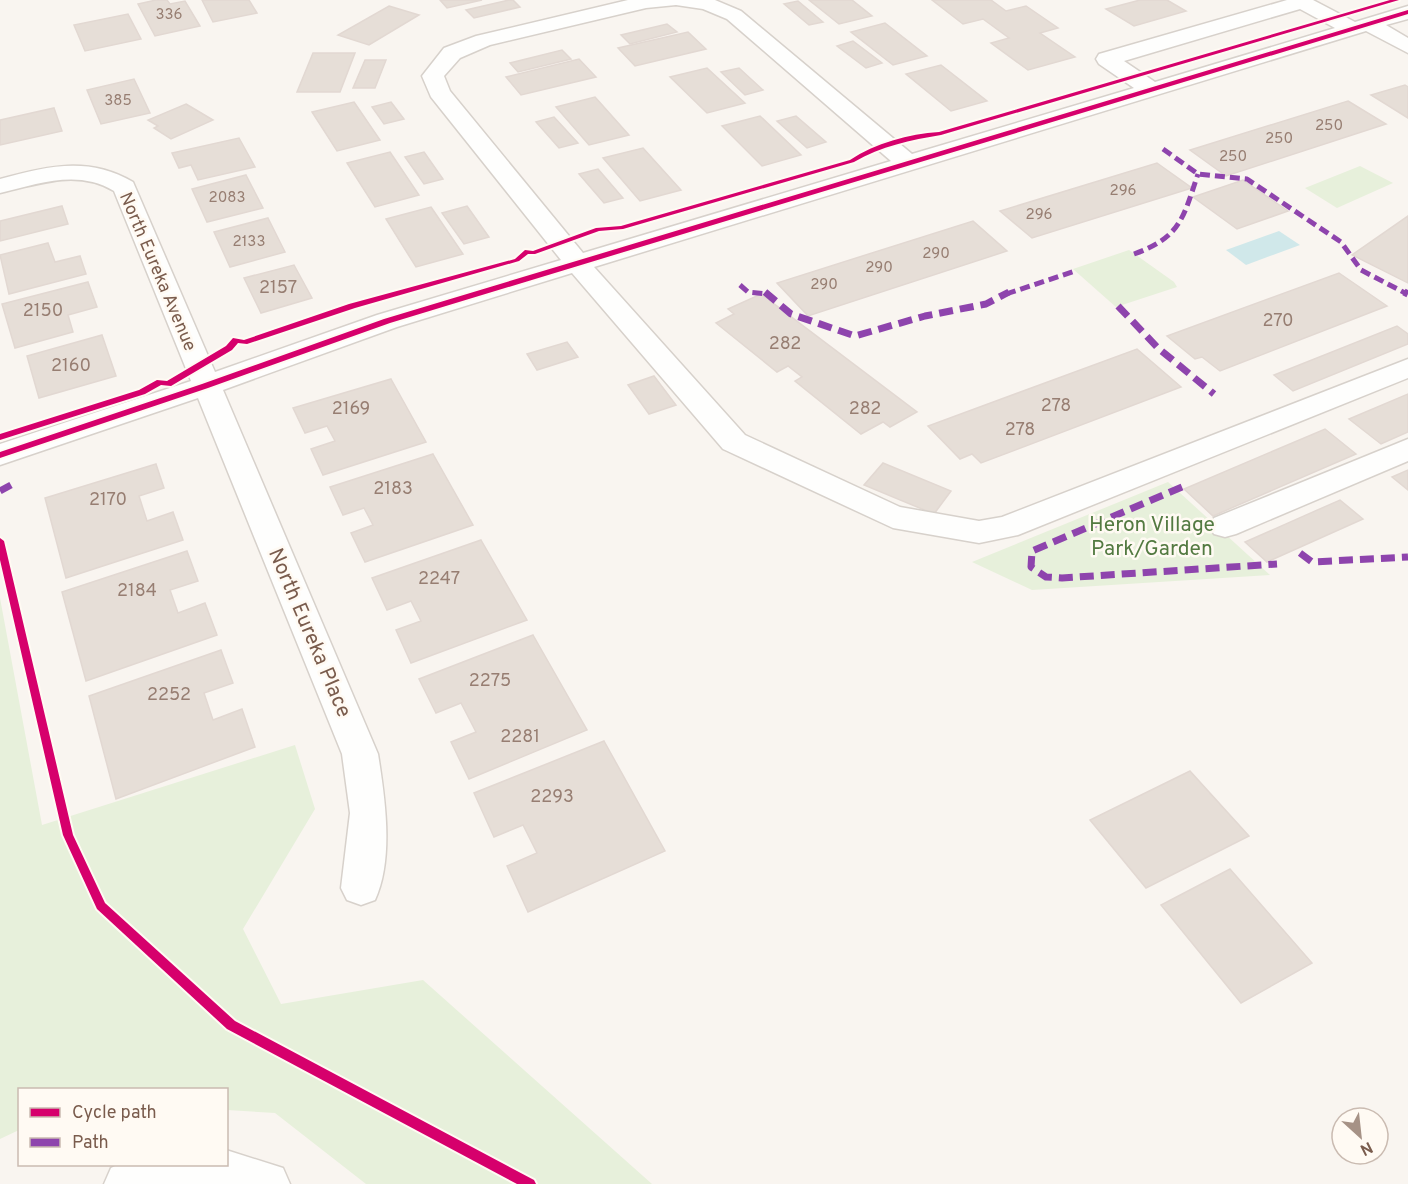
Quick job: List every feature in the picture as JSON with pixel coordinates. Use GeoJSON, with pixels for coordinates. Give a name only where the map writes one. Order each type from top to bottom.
{"type":"FeatureCollection","features":[{"type":"Feature","properties":{"kind":"street"},"geometry":{"type":"LineString","coordinates":[[671,0],[646,2],[483,40],[452,53],[433,76],[439,92],[578,264],[734,442],[893,517],[979,532],[1007,527],[1408,368]]}},
{"type":"Feature","properties":{"kind":"street"},"geometry":{"type":"LineString","coordinates":[[680,0],[707,4],[734,15],[908,162]]}},
{"type":"Feature","properties":{"kind":"street"},"geometry":{"type":"LineString","coordinates":[[1392,0],[1408,10]]}},
{"type":"Feature","properties":{"kind":"street"},"geometry":{"type":"LineString","coordinates":[[1151,89],[1107,59],[1302,2],[1408,46]]}},
{"type":"Feature","properties":{"kind":"street"},"geometry":{"type":"LineString","coordinates":[[0,455],[205,386],[387,321],[1408,10]]}},
{"type":"Feature","properties":{"kind":"street","name":"North Eureka Avenue"},"geometry":{"type":"LineString","coordinates":[[0,186],[40,176],[95,172],[110,176],[124,188],[205,386]]}},
{"type":"Feature","properties":{"kind":"street","name":"North Eureka Place"},"geometry":{"type":"LineString","coordinates":[[205,386],[360,754],[369,813],[361,888]]}},
{"type":"Feature","properties":{"kind":"street"},"geometry":{"type":"LineString","coordinates":[[1225,526],[1408,449]]}},
{"type":"Feature","properties":{"kind":"street"},"geometry":{"type":"LineString","coordinates":[[127,1184],[186,1170],[228,1171],[267,1184]]}},
{"type":"Feature","properties":{"kind":"green space"},"geometry":{"type":"Polygon","coordinates":[[[1360,166],[1393,183],[1337,208],[1305,188],[1360,166]]]}},
{"type":"Feature","properties":{"kind":"green space"},"geometry":{"type":"Polygon","coordinates":[[[1129,250],[1174,282],[1177,287],[1116,307],[1073,269],[1129,250]]]}},
{"type":"Feature","properties":{"kind":"green space","name":"Heron Village Park/Garden"},"geometry":{"type":"Polygon","coordinates":[[[1168,482],[1270,575],[1032,590],[972,562],[1168,482]]]}},
{"type":"Feature","properties":{"kind":"green space"},"geometry":{"type":"Polygon","coordinates":[[[0,598],[42,825],[295,745],[315,809],[243,929],[281,1004],[423,980],[652,1184],[366,1184],[275,1113],[228,1110],[228,1088],[18,1088],[18,1130],[0,1139],[0,598]]]}},
{"type":"Feature","properties":{"kind":"water"},"geometry":{"type":"Polygon","coordinates":[[[1279,231],[1300,245],[1246,265],[1226,250],[1279,231]]]}},
{"type":"Feature","properties":{"kind":"building"},"geometry":{"type":"Polygon","coordinates":[[[167,0],[170,4],[185,1],[200,26],[155,36],[138,4],[167,0]]]}},
{"type":"Feature","properties":{"kind":"building"},"geometry":{"type":"Polygon","coordinates":[[[202,0],[249,0],[257,13],[213,22],[202,0]]]}},
{"type":"Feature","properties":{"kind":"building"},"geometry":{"type":"Polygon","coordinates":[[[440,0],[482,0],[447,8],[440,0]]]}},
{"type":"Feature","properties":{"kind":"building"},"geometry":{"type":"Polygon","coordinates":[[[513,0],[520,7],[474,18],[466,10],[513,0]]]}},
{"type":"Feature","properties":{"kind":"building"},"geometry":{"type":"Polygon","coordinates":[[[809,0],[852,0],[872,16],[839,24],[809,0]]]}},
{"type":"Feature","properties":{"kind":"building"},"geometry":{"type":"Polygon","coordinates":[[[932,0],[991,0],[1006,11],[1026,6],[1058,28],[1040,33],[1075,57],[1028,70],[991,43],[1009,38],[983,19],[963,24],[932,0]]]}},
{"type":"Feature","properties":{"kind":"building"},"geometry":{"type":"Polygon","coordinates":[[[1140,0],[1167,0],[1186,11],[1134,26],[1106,9],[1140,0]]]}},
{"type":"Feature","properties":{"kind":"building"},"geometry":{"type":"Polygon","coordinates":[[[798,1],[823,22],[809,25],[784,4],[798,1]]]}},
{"type":"Feature","properties":{"kind":"building"},"geometry":{"type":"Polygon","coordinates":[[[389,6],[419,15],[369,45],[338,35],[389,6]]]}},
{"type":"Feature","properties":{"kind":"building"},"geometry":{"type":"Polygon","coordinates":[[[128,14],[141,39],[85,51],[74,25],[128,14]]]}},
{"type":"Feature","properties":{"kind":"building"},"geometry":{"type":"Polygon","coordinates":[[[885,23],[927,56],[893,65],[851,32],[885,23]]]}},
{"type":"Feature","properties":{"kind":"building"},"geometry":{"type":"Polygon","coordinates":[[[667,24],[677,32],[630,44],[621,35],[667,24]]]}},
{"type":"Feature","properties":{"kind":"building"},"geometry":{"type":"Polygon","coordinates":[[[688,32],[706,49],[635,66],[618,48],[688,32]]]}},
{"type":"Feature","properties":{"kind":"building"},"geometry":{"type":"Polygon","coordinates":[[[853,41],[882,63],[866,68],[837,46],[853,41]]]}},
{"type":"Feature","properties":{"kind":"building"},"geometry":{"type":"Polygon","coordinates":[[[562,50],[571,59],[518,72],[510,63],[562,50]]]}},
{"type":"Feature","properties":{"kind":"building"},"geometry":{"type":"Polygon","coordinates":[[[313,53],[355,53],[340,92],[297,92],[313,53]]]}},
{"type":"Feature","properties":{"kind":"building"},"geometry":{"type":"Polygon","coordinates":[[[579,59],[596,77],[521,95],[506,77],[579,59]]]}},
{"type":"Feature","properties":{"kind":"building"},"geometry":{"type":"Polygon","coordinates":[[[365,60],[386,60],[375,88],[353,88],[365,60]]]}},
{"type":"Feature","properties":{"kind":"building"},"geometry":{"type":"Polygon","coordinates":[[[941,65],[987,101],[951,111],[906,74],[941,65]]]}},
{"type":"Feature","properties":{"kind":"building"},"geometry":{"type":"Polygon","coordinates":[[[707,68],[745,103],[707,113],[670,77],[707,68]]]}},
{"type":"Feature","properties":{"kind":"building"},"geometry":{"type":"Polygon","coordinates":[[[739,68],[763,90],[745,95],[721,72],[739,68]]]}},
{"type":"Feature","properties":{"kind":"building"},"geometry":{"type":"Polygon","coordinates":[[[134,79],[150,113],[101,124],[87,90],[134,79]]]}},
{"type":"Feature","properties":{"kind":"building"},"geometry":{"type":"Polygon","coordinates":[[[1405,85],[1408,87],[1408,118],[1371,95],[1405,85]]]}},
{"type":"Feature","properties":{"kind":"building"},"geometry":{"type":"Polygon","coordinates":[[[595,97],[629,135],[589,145],[556,107],[595,97]]]}},
{"type":"Feature","properties":{"kind":"building"},"geometry":{"type":"Polygon","coordinates":[[[1348,101],[1386,124],[1226,176],[1190,150],[1348,101]]]}},
{"type":"Feature","properties":{"kind":"building"},"geometry":{"type":"Polygon","coordinates":[[[354,102],[380,140],[337,151],[312,112],[354,102]]]}},
{"type":"Feature","properties":{"kind":"building"},"geometry":{"type":"Polygon","coordinates":[[[391,102],[404,119],[384,124],[372,107],[391,102]]]}},
{"type":"Feature","properties":{"kind":"building"},"geometry":{"type":"Polygon","coordinates":[[[186,104],[213,120],[171,139],[154,128],[158,126],[148,120],[186,104]]]}},
{"type":"Feature","properties":{"kind":"building"},"geometry":{"type":"Polygon","coordinates":[[[54,108],[62,131],[0,145],[0,120],[54,108]]]}},
{"type":"Feature","properties":{"kind":"building"},"geometry":{"type":"Polygon","coordinates":[[[760,116],[801,155],[762,166],[722,126],[760,116]]]}},
{"type":"Feature","properties":{"kind":"building"},"geometry":{"type":"Polygon","coordinates":[[[796,116],[826,142],[807,148],[777,121],[796,116]]]}},
{"type":"Feature","properties":{"kind":"building"},"geometry":{"type":"Polygon","coordinates":[[[554,117],[578,143],[559,148],[536,122],[554,117]]]}},
{"type":"Feature","properties":{"kind":"building"},"geometry":{"type":"Polygon","coordinates":[[[239,138],[255,167],[198,180],[191,165],[179,168],[172,153],[239,138]]]}},
{"type":"Feature","properties":{"kind":"building"},"geometry":{"type":"Polygon","coordinates":[[[643,148],[681,190],[640,201],[603,158],[643,148]]]}},
{"type":"Feature","properties":{"kind":"building"},"geometry":{"type":"Polygon","coordinates":[[[390,152],[419,195],[375,207],[347,163],[390,152]]]}},
{"type":"Feature","properties":{"kind":"building"},"geometry":{"type":"Polygon","coordinates":[[[424,152],[443,179],[424,184],[405,157],[424,152]]]}},
{"type":"Feature","properties":{"kind":"building"},"geometry":{"type":"Polygon","coordinates":[[[1157,163],[1192,188],[1032,238],[1000,211],[1157,163]]]}},
{"type":"Feature","properties":{"kind":"building"},"geometry":{"type":"Polygon","coordinates":[[[598,169],[623,198],[604,203],[579,174],[598,169]]]}},
{"type":"Feature","properties":{"kind":"building"},"geometry":{"type":"Polygon","coordinates":[[[246,175],[263,208],[207,222],[192,189],[246,175]]]}},
{"type":"Feature","properties":{"kind":"building"},"geometry":{"type":"Polygon","coordinates":[[[1243,180],[1288,211],[1237,229],[1193,197],[1243,180]]]}},
{"type":"Feature","properties":{"kind":"building"},"geometry":{"type":"Polygon","coordinates":[[[62,206],[68,224],[0,241],[0,221],[62,206]]]}},
{"type":"Feature","properties":{"kind":"building"},"geometry":{"type":"Polygon","coordinates":[[[467,206],[489,237],[464,244],[442,213],[467,206]]]}},
{"type":"Feature","properties":{"kind":"building"},"geometry":{"type":"Polygon","coordinates":[[[431,207],[463,254],[416,267],[386,219],[431,207]]]}},
{"type":"Feature","properties":{"kind":"building"},"geometry":{"type":"Polygon","coordinates":[[[1408,216],[1408,283],[1352,255],[1408,216]]]}},
{"type":"Feature","properties":{"kind":"building"},"geometry":{"type":"Polygon","coordinates":[[[268,218],[285,252],[230,267],[214,232],[268,218]]]}},
{"type":"Feature","properties":{"kind":"building"},"geometry":{"type":"Polygon","coordinates":[[[973,221],[1007,251],[808,316],[777,283],[973,221]]]}},
{"type":"Feature","properties":{"kind":"building"},"geometry":{"type":"Polygon","coordinates":[[[48,243],[55,262],[80,256],[86,274],[9,294],[0,255],[48,243]]]}},
{"type":"Feature","properties":{"kind":"building"},"geometry":{"type":"Polygon","coordinates":[[[294,265],[312,298],[261,313],[244,278],[294,265]]]}},
{"type":"Feature","properties":{"kind":"building"},"geometry":{"type":"Polygon","coordinates":[[[1339,273],[1387,306],[1220,371],[1202,357],[1195,359],[1167,336],[1339,273]]]}},
{"type":"Feature","properties":{"kind":"building"},"geometry":{"type":"Polygon","coordinates":[[[88,282],[97,307],[68,315],[73,332],[15,348],[2,304],[88,282]]]}},
{"type":"Feature","properties":{"kind":"building"},"geometry":{"type":"Polygon","coordinates":[[[761,294],[917,412],[890,427],[883,422],[861,434],[795,381],[802,377],[788,366],[777,372],[716,323],[734,314],[728,309],[761,294]]]}},
{"type":"Feature","properties":{"kind":"building"},"geometry":{"type":"Polygon","coordinates":[[[1397,326],[1408,334],[1408,344],[1293,391],[1274,375],[1397,326]]]}},
{"type":"Feature","properties":{"kind":"building"},"geometry":{"type":"Polygon","coordinates":[[[102,335],[116,376],[39,398],[27,356],[102,335]]]}},
{"type":"Feature","properties":{"kind":"building"},"geometry":{"type":"Polygon","coordinates":[[[567,342],[578,357],[537,370],[527,354],[567,342]]]}},
{"type":"Feature","properties":{"kind":"building"},"geometry":{"type":"Polygon","coordinates":[[[1137,349],[1181,387],[981,463],[972,454],[960,459],[928,426],[1137,349]]]}},
{"type":"Feature","properties":{"kind":"building"},"geometry":{"type":"Polygon","coordinates":[[[654,376],[676,405],[649,414],[628,385],[654,376]]]}},
{"type":"Feature","properties":{"kind":"building"},"geometry":{"type":"Polygon","coordinates":[[[391,379],[426,442],[323,475],[311,449],[335,441],[327,426],[305,433],[293,408],[391,379]]]}},
{"type":"Feature","properties":{"kind":"building"},"geometry":{"type":"Polygon","coordinates":[[[1408,394],[1408,432],[1381,444],[1349,419],[1408,394]]]}},
{"type":"Feature","properties":{"kind":"building"},"geometry":{"type":"Polygon","coordinates":[[[1325,429],[1356,454],[1213,516],[1184,489],[1325,429]]]}},
{"type":"Feature","properties":{"kind":"building"},"geometry":{"type":"Polygon","coordinates":[[[433,454],[473,525],[365,562],[351,533],[373,525],[364,508],[343,515],[330,487],[433,454]]]}},
{"type":"Feature","properties":{"kind":"building"},"geometry":{"type":"Polygon","coordinates":[[[883,463],[951,491],[934,514],[864,485],[883,463]]]}},
{"type":"Feature","properties":{"kind":"building"},"geometry":{"type":"Polygon","coordinates":[[[156,464],[164,488],[139,496],[147,521],[173,512],[183,540],[66,578],[45,498],[156,464]]]}},
{"type":"Feature","properties":{"kind":"building"},"geometry":{"type":"Polygon","coordinates":[[[1408,470],[1408,490],[1392,477],[1408,470]]]}},
{"type":"Feature","properties":{"kind":"building"},"geometry":{"type":"Polygon","coordinates":[[[1340,500],[1363,519],[1267,562],[1245,542],[1340,500]]]}},
{"type":"Feature","properties":{"kind":"building"},"geometry":{"type":"Polygon","coordinates":[[[481,540],[527,620],[411,663],[396,630],[421,621],[411,601],[387,610],[372,578],[481,540]]]}},
{"type":"Feature","properties":{"kind":"building"},"geometry":{"type":"Polygon","coordinates":[[[187,551],[198,581],[170,590],[178,613],[205,603],[217,635],[86,681],[62,592],[187,551]]]}},
{"type":"Feature","properties":{"kind":"building"},"geometry":{"type":"Polygon","coordinates":[[[533,635],[587,730],[469,779],[451,742],[476,732],[461,703],[436,713],[419,679],[533,635]]]}},
{"type":"Feature","properties":{"kind":"building"},"geometry":{"type":"Polygon","coordinates":[[[221,650],[233,683],[204,693],[213,720],[242,709],[255,747],[116,799],[89,696],[221,650]]]}},
{"type":"Feature","properties":{"kind":"building"},"geometry":{"type":"Polygon","coordinates":[[[604,741],[665,851],[528,912],[507,866],[537,853],[523,825],[494,837],[474,793],[604,741]]]}},
{"type":"Feature","properties":{"kind":"building"},"geometry":{"type":"Polygon","coordinates":[[[1190,771],[1249,836],[1146,888],[1090,820],[1190,771]]]}},
{"type":"Feature","properties":{"kind":"building"},"geometry":{"type":"Polygon","coordinates":[[[1230,869],[1312,963],[1241,1003],[1161,905],[1230,869]]]}},
{"type":"Feature","properties":{"kind":"marked path"},"geometry":{"type":"LineString","coordinates":[[1163,149],[1198,174],[1247,179],[1341,242],[1361,270],[1408,294]]}},
{"type":"Feature","properties":{"kind":"marked path"},"geometry":{"type":"LineString","coordinates":[[1134,254],[1164,241],[1180,225],[1198,174]]}},
{"type":"Feature","properties":{"kind":"marked path"},"geometry":{"type":"LineString","coordinates":[[740,285],[748,292],[765,292],[791,314],[855,336],[925,316],[986,304],[1015,289],[1075,271]]}},
{"type":"Feature","properties":{"kind":"marked path"},"geometry":{"type":"LineString","coordinates":[[1118,306],[1158,348],[1214,394]]}},
{"type":"Feature","properties":{"kind":"marked path"},"geometry":{"type":"LineString","coordinates":[[0,491],[11,485]]}},
{"type":"Feature","properties":{"kind":"marked path"},"geometry":{"type":"LineString","coordinates":[[1182,487],[1032,551],[1031,567],[1046,577],[1062,578],[1277,564]]}},
{"type":"Feature","properties":{"kind":"marked path"},"geometry":{"type":"LineString","coordinates":[[1300,553],[1312,562],[1408,557]]}},
{"type":"Feature","properties":{"kind":"cycle path"},"geometry":{"type":"LineString","coordinates":[[0,437],[142,392],[160,382],[168,384],[229,348],[236,340],[244,342],[352,306],[517,260],[527,251],[533,253],[598,229],[621,228],[852,161],[859,156],[894,143],[939,134],[1396,0]]}},
{"type":"Feature","properties":{"kind":"cycle path"},"geometry":{"type":"LineString","coordinates":[[0,455],[205,386],[387,321],[1408,12]]}},
{"type":"Feature","properties":{"kind":"cycle path"},"geometry":{"type":"LineString","coordinates":[[0,541],[68,835],[101,906],[231,1025],[530,1184]]}}]}
